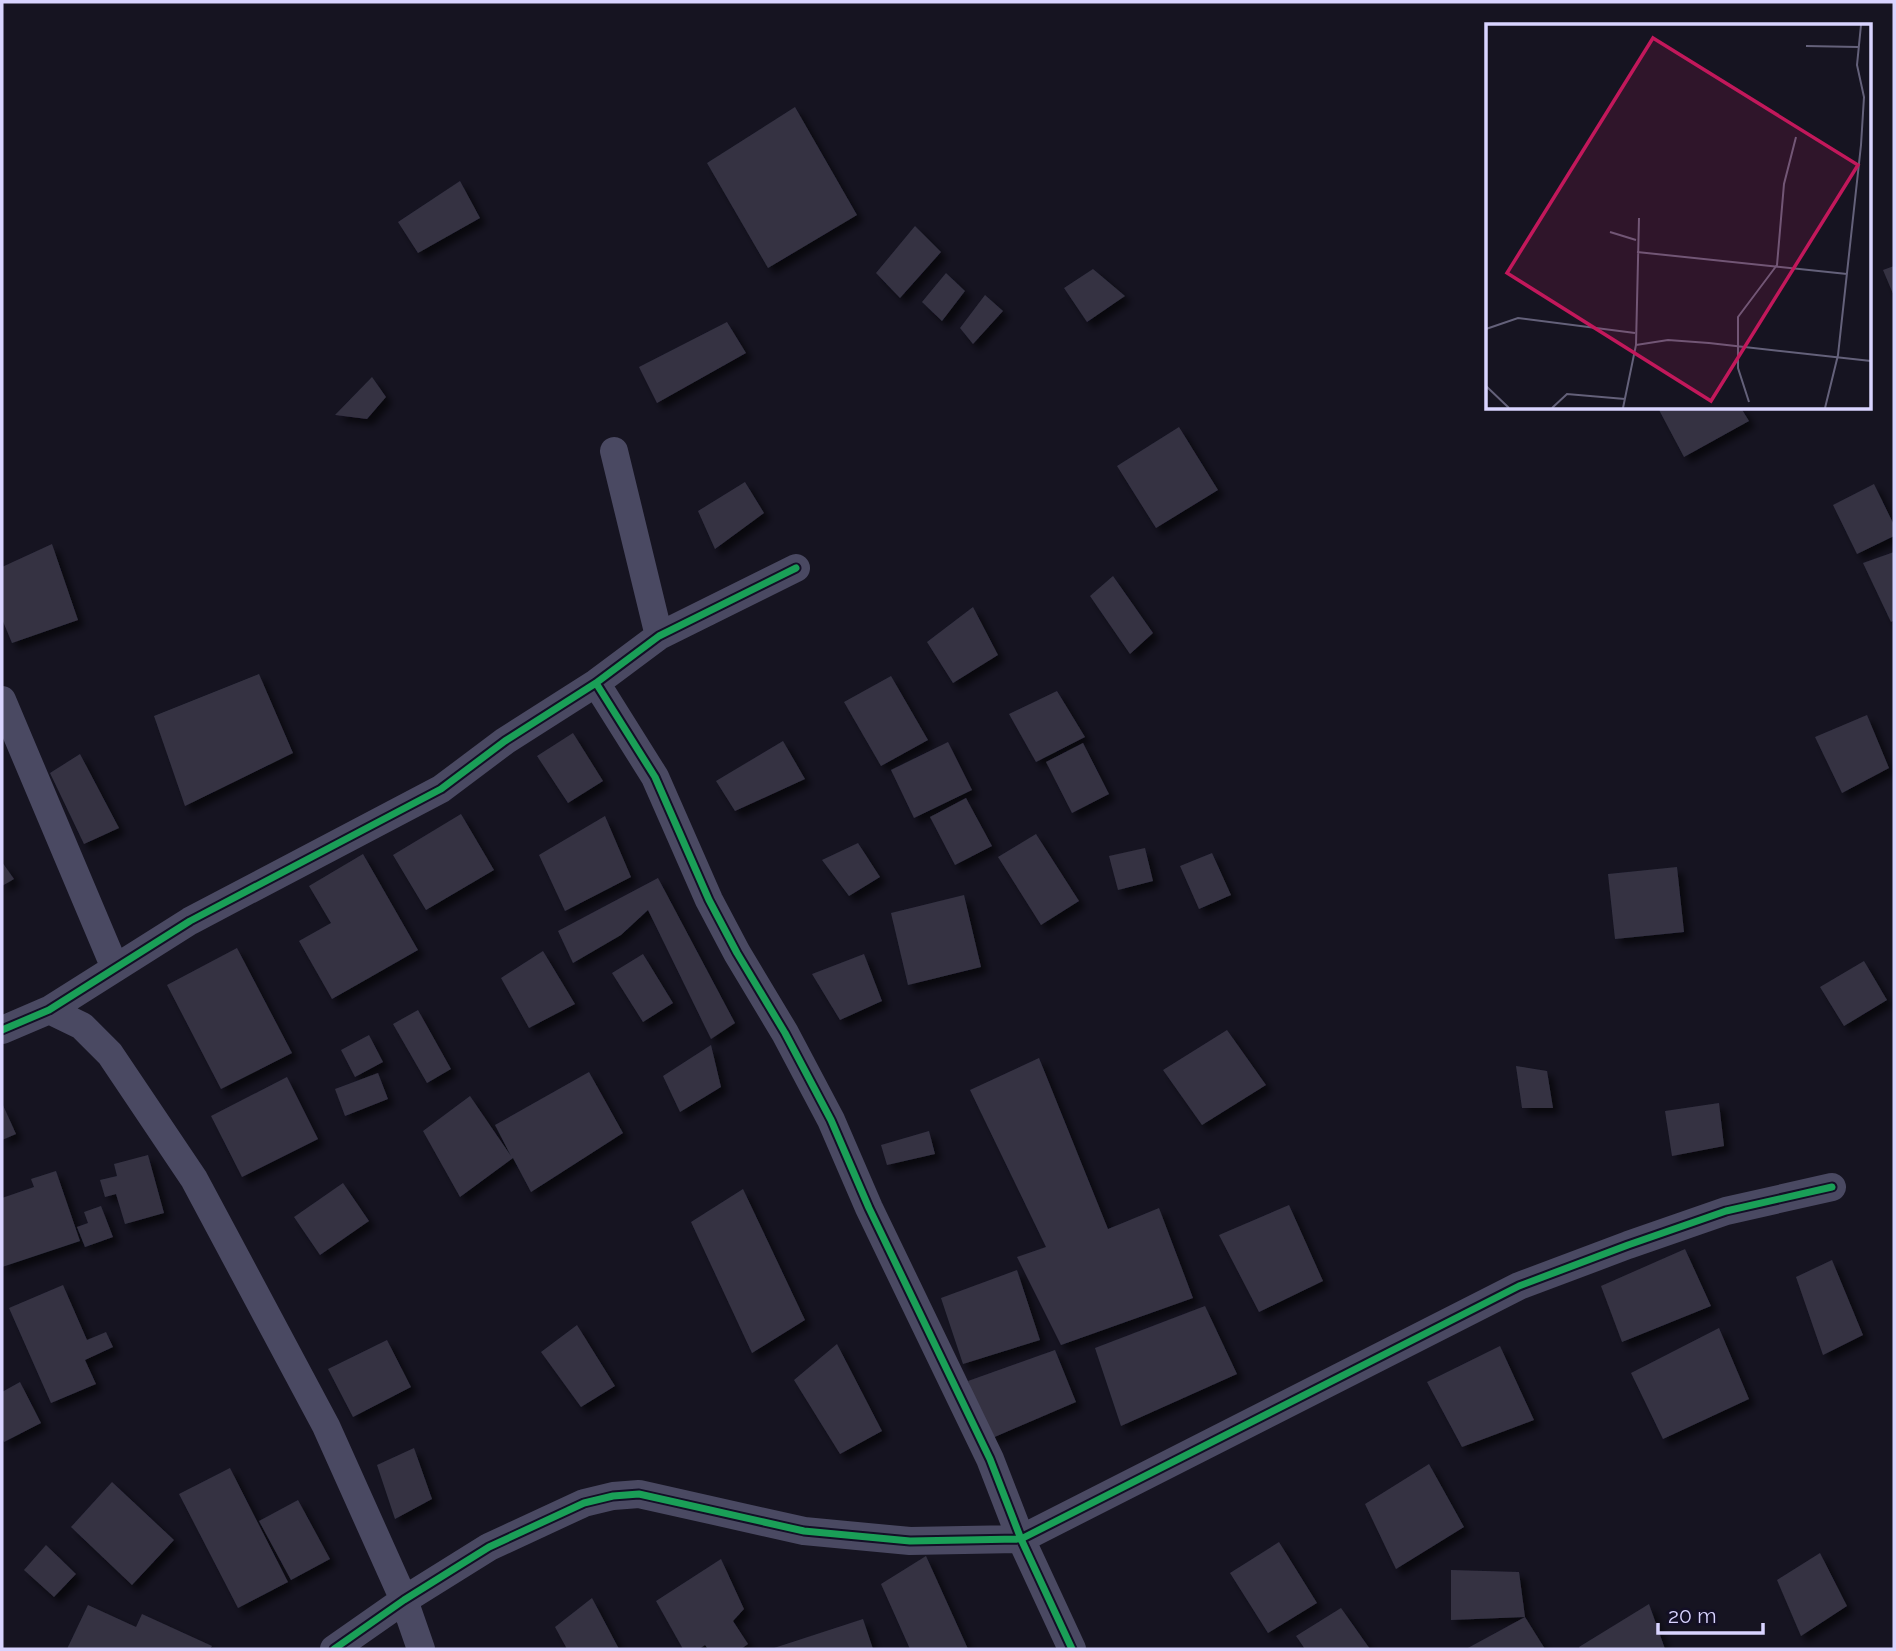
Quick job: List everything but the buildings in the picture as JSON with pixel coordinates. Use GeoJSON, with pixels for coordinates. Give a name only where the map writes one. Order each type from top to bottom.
{"type":"FeatureCollection","features":[{"type":"Feature","properties":{"kind":"street"},"geometry":{"type":"LineString","coordinates":[[614,451],[659,636]]}},
{"type":"Feature","properties":{"kind":"street"},"geometry":{"type":"LineString","coordinates":[[2,1030],[49,1010],[190,921],[441,789],[505,741],[596,683],[659,636],[796,568]]}},
{"type":"Feature","properties":{"kind":"street"},"geometry":{"type":"LineString","coordinates":[[596,683],[654,777],[709,900],[831,1120],[869,1208],[990,1459],[1021,1539],[1072,1649]]}},
{"type":"Feature","properties":{"kind":"street"},"geometry":{"type":"LineString","coordinates":[[2,700],[115,968]]}},
{"type":"Feature","properties":{"kind":"street"},"geometry":{"type":"LineString","coordinates":[[49,1010],[82,1026],[110,1054],[194,1179],[326,1426],[404,1600],[421,1649]]}},
{"type":"Feature","properties":{"kind":"street"},"geometry":{"type":"LineString","coordinates":[[334,1649],[404,1600],[489,1547],[583,1503],[614,1496],[639,1494],[804,1531],[910,1541],[1021,1539],[1519,1286],[1726,1212],[1832,1187]]}},
{"type":"Feature","properties":{"kind":"cycle path"},"geometry":{"type":"LineString","coordinates":[[2,1030],[49,1010],[190,921],[441,789],[505,741],[596,683],[659,636],[796,568]]}},
{"type":"Feature","properties":{"kind":"cycle path"},"geometry":{"type":"LineString","coordinates":[[596,683],[655,777],[709,900],[831,1120],[869,1208],[990,1459],[1021,1539],[1072,1649]]}},
{"type":"Feature","properties":{"kind":"cycle path"},"geometry":{"type":"LineString","coordinates":[[334,1649],[404,1600],[489,1547],[584,1503],[613,1496],[639,1494],[804,1531],[910,1541],[1021,1539],[1519,1286],[1726,1211],[1832,1187]]}}]}
